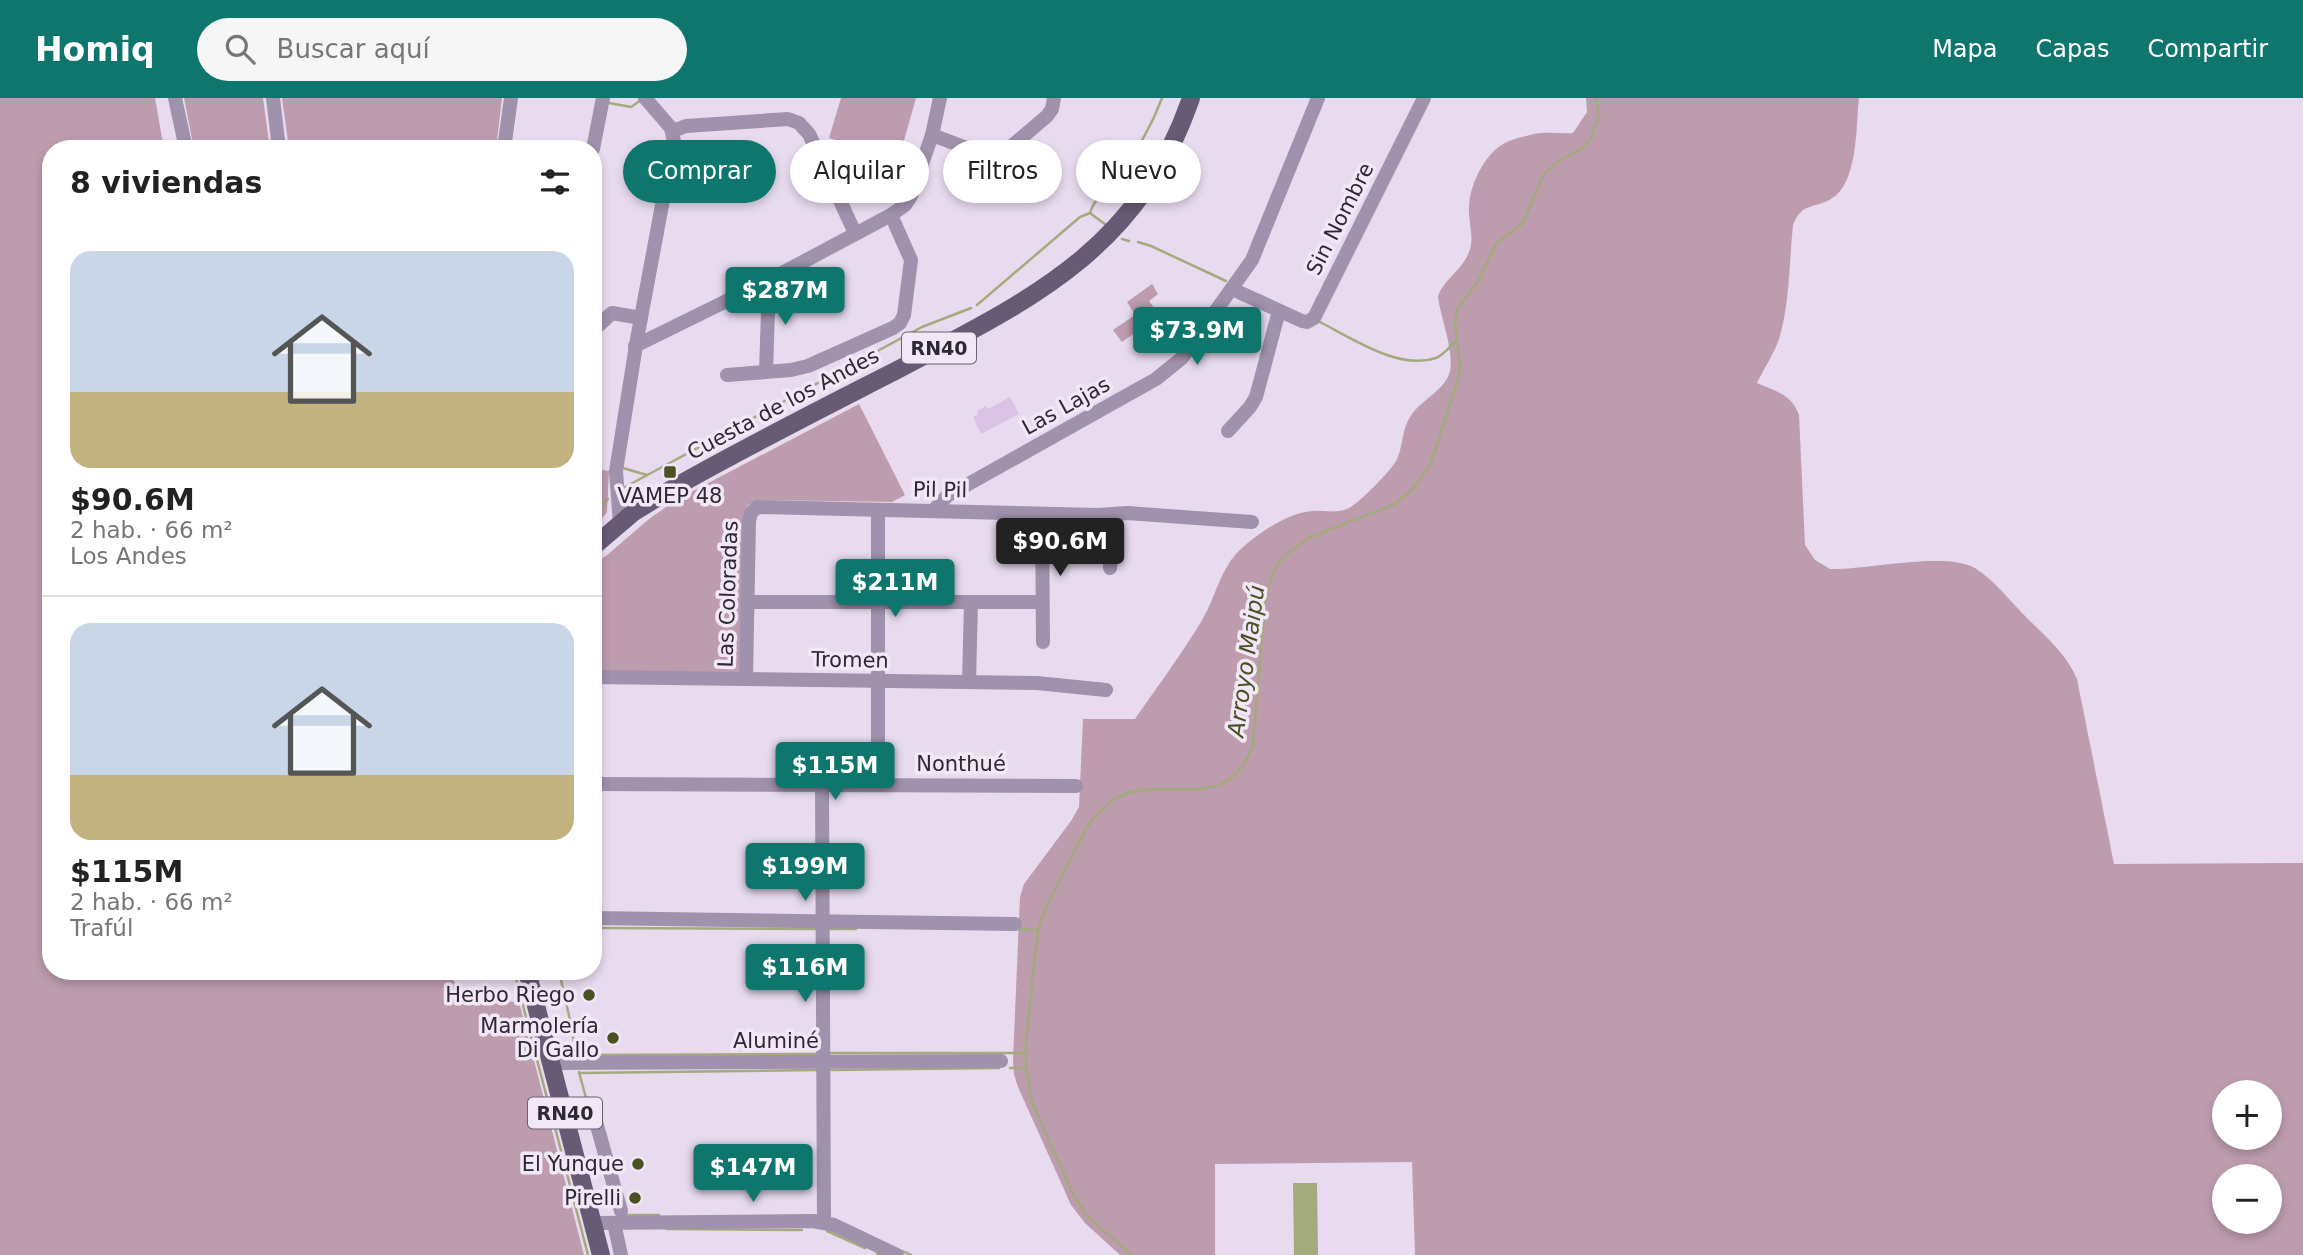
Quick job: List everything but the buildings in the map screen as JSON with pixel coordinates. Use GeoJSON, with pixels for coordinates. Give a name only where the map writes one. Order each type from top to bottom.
{"type":"FeatureCollection","features":[{"type":"Feature","properties":{"kind":"main road","name":"Cuesta de los Andes"},"geometry":{"type":"LineString","coordinates":[[602,539],[675,487],[989,321],[1029,299],[1064,275],[1104,240],[1138,200],[1165,156],[1191,98]]}},
{"type":"Feature","properties":{"kind":"main road","name":"RN40"},"geometry":{"type":"LineString","coordinates":[[529,980],[601,1255]]}},
{"type":"Feature","properties":{"kind":"street"},"geometry":{"type":"LineString","coordinates":[[175,98],[184,140]]}},
{"type":"Feature","properties":{"kind":"street"},"geometry":{"type":"LineString","coordinates":[[273,98],[278,140]]}},
{"type":"Feature","properties":{"kind":"street"},"geometry":{"type":"LineString","coordinates":[[505,140],[511,98]]}},
{"type":"Feature","properties":{"kind":"street"},"geometry":{"type":"LineString","coordinates":[[595,140],[603,98]]}},
{"type":"Feature","properties":{"kind":"street"},"geometry":{"type":"LineString","coordinates":[[620,524],[615,475],[635,346],[674,141],[673,131],[645,98]]}},
{"type":"Feature","properties":{"kind":"street"},"geometry":{"type":"LineString","coordinates":[[635,346],[769,280],[891,215],[909,201],[932,135],[940,98]]}},
{"type":"Feature","properties":{"kind":"street"},"geometry":{"type":"LineString","coordinates":[[932,135],[991,157],[999,157],[1049,113],[1054,98]]}},
{"type":"Feature","properties":{"kind":"street","name":"Las Lajas"},"geometry":{"type":"LineString","coordinates":[[933,511],[947,496],[1167,372],[1182,358],[1255,254],[1318,98]]}},
{"type":"Feature","properties":{"kind":"street","name":"Sin Nombre"},"geometry":{"type":"LineString","coordinates":[[1232,289],[1304,322],[1315,316],[1420,100]]}},
{"type":"Feature","properties":{"kind":"street"},"geometry":{"type":"LineString","coordinates":[[673,131],[686,126],[788,119],[796,121],[808,134],[855,233]]}},
{"type":"Feature","properties":{"kind":"street"},"geometry":{"type":"LineString","coordinates":[[727,375],[799,369],[901,323],[911,260],[891,215]]}},
{"type":"Feature","properties":{"kind":"street"},"geometry":{"type":"LineString","coordinates":[[766,372],[769,280]]}},
{"type":"Feature","properties":{"kind":"street"},"geometry":{"type":"LineString","coordinates":[[1228,431],[1256,397],[1279,311]]}},
{"type":"Feature","properties":{"kind":"street"},"geometry":{"type":"LineString","coordinates":[[602,321],[612,313],[640,318]]}},
{"type":"Feature","properties":{"kind":"street","name":"Pil Pil"},"geometry":{"type":"LineString","coordinates":[[752,511],[760,507],[1042,514],[1128,513],[1252,522]]}},
{"type":"Feature","properties":{"kind":"street"},"geometry":{"type":"LineString","coordinates":[[878,510],[878,785]]}},
{"type":"Feature","properties":{"kind":"street","name":"Las Coloradas"},"geometry":{"type":"LineString","coordinates":[[746,679],[749,521],[752,511]]}},
{"type":"Feature","properties":{"kind":"street"},"geometry":{"type":"LineString","coordinates":[[1042,514],[1043,642]]}},
{"type":"Feature","properties":{"kind":"street"},"geometry":{"type":"LineString","coordinates":[[1110,568],[1113,514]]}},
{"type":"Feature","properties":{"kind":"street"},"geometry":{"type":"LineString","coordinates":[[747,602],[1042,602]]}},
{"type":"Feature","properties":{"kind":"street"},"geometry":{"type":"LineString","coordinates":[[969,682],[971,602]]}},
{"type":"Feature","properties":{"kind":"street","name":"Tromen"},"geometry":{"type":"LineString","coordinates":[[602,677],[969,682],[1046,684],[1106,690]]}},
{"type":"Feature","properties":{"kind":"street","name":"Nonthué"},"geometry":{"type":"LineString","coordinates":[[602,784],[1076,786]]}},
{"type":"Feature","properties":{"kind":"street"},"geometry":{"type":"LineString","coordinates":[[822,785],[824,1223]]}},
{"type":"Feature","properties":{"kind":"street"},"geometry":{"type":"LineString","coordinates":[[602,918],[1016,924]]}},
{"type":"Feature","properties":{"kind":"street","name":"Aluminé"},"geometry":{"type":"LineString","coordinates":[[552,1063],[1001,1061]]}},
{"type":"Feature","properties":{"kind":"street"},"geometry":{"type":"LineString","coordinates":[[567,1122],[592,1119],[596,1122],[618,1217],[621,1255]]}},
{"type":"Feature","properties":{"kind":"street"},"geometry":{"type":"LineString","coordinates":[[594,1223],[618,1217],[808,1221],[838,1227],[897,1255]]}},
{"type":"Feature","properties":{"kind":"shaded area"},"geometry":{"type":"Polygon","coordinates":[[[0,98],[155,98],[162,140],[42,140],[42,980],[453,980],[465,999],[519,1002],[584,1255],[0,1255],[0,98]]]}},
{"type":"Feature","properties":{"kind":"shaded area"},"geometry":{"type":"Polygon","coordinates":[[[184,98],[263,98],[269,140],[192,140],[184,98]]]}},
{"type":"Feature","properties":{"kind":"shaded area"},"geometry":{"type":"Polygon","coordinates":[[[282,98],[502,98],[497,140],[288,140],[282,98]]]}},
{"type":"Feature","properties":{"kind":"shaded area"},"geometry":{"type":"Polygon","coordinates":[[[841,98],[916,98],[904,140],[829,138],[841,98]]]}},
{"type":"Feature","properties":{"kind":"shaded area"},"geometry":{"type":"Polygon","coordinates":[[[1586,98],[1859,98],[1854,153],[1846,181],[1840,192],[1831,199],[1804,209],[1793,225],[1783,325],[1777,345],[1757,383],[1787,398],[1799,415],[1805,545],[1815,560],[1830,569],[1926,561],[1962,563],[1982,573],[2048,638],[2067,661],[2077,679],[2114,864],[2303,863],[2303,1255],[1415,1255],[1412,1162],[1215,1164],[1215,1255],[1120,1255],[1085,1223],[1071,1205],[1018,1087],[1013,1059],[1020,897],[1024,884],[1079,807],[1083,719],[1135,719],[1193,634],[1206,613],[1228,564],[1242,548],[1293,515],[1349,508],[1368,493],[1389,470],[1397,459],[1412,414],[1439,389],[1450,371],[1449,344],[1438,297],[1470,249],[1470,198],[1475,180],[1485,162],[1505,143],[1535,134],[1573,133],[1587,112],[1586,98]]]}},
{"type":"Feature","properties":{"kind":"shaded area"},"geometry":{"type":"Polygon","coordinates":[[[1152,284],[1158,294],[1149,301],[1155,309],[1143,318],[1147,324],[1122,342],[1113,330],[1135,315],[1127,302],[1152,284]]]}},
{"type":"Feature","properties":{"kind":"shaded area"},"geometry":{"type":"Polygon","coordinates":[[[1010,397],[1019,414],[981,434],[973,417],[978,414],[977,411],[986,406],[988,409],[1010,397]]]}},
{"type":"Feature","properties":{"kind":"shaded area"},"geometry":{"type":"Polygon","coordinates":[[[859,404],[905,495],[892,502],[760,500],[748,505],[744,513],[739,672],[602,672],[602,558],[676,500],[859,404]]]}},
{"type":"Feature","properties":{"kind":"shaded area"},"geometry":{"type":"Polygon","coordinates":[[[602,470],[609,471],[607,512],[602,518],[602,470]]]}},
{"type":"Feature","properties":{"kind":"shaded area"},"geometry":{"type":"Polygon","coordinates":[[[1293,1183],[1317,1183],[1318,1255],[1294,1255],[1293,1183]]]}},
{"type":"Feature","properties":{"kind":"waterway"},"geometry":{"type":"LineString","coordinates":[[977,305],[1080,217],[1090,213],[1099,197],[1138,147],[1162,98]]}},
{"type":"Feature","properties":{"kind":"waterway","name":"Arroyo Maipú"},"geometry":{"type":"LineString","coordinates":[[1132,1255],[1088,1217],[1073,1194],[1032,1102],[1026,1068],[1026,1041],[1038,930],[1047,905],[1087,827],[1112,801],[1142,790],[1214,786],[1229,779],[1243,766],[1253,744],[1265,603],[1277,565],[1308,538],[1395,504],[1412,490],[1431,463],[1459,376],[1455,324],[1457,310],[1480,278],[1496,244],[1523,223],[1544,174],[1557,162],[1580,150],[1591,138],[1599,115],[1596,98]]}},
{"type":"Feature","properties":{"kind":"waterway"},"geometry":{"type":"LineString","coordinates":[[609,103],[631,107],[641,100]]}},
{"type":"Feature","properties":{"kind":"waterway"},"geometry":{"type":"LineString","coordinates":[[1090,213],[1106,225]]}},
{"type":"Feature","properties":{"kind":"waterway"},"geometry":{"type":"LineString","coordinates":[[1122,239],[1129,241]]}},
{"type":"Feature","properties":{"kind":"waterway"},"geometry":{"type":"LineString","coordinates":[[1138,242],[1226,281]]}},
{"type":"Feature","properties":{"kind":"waterway"},"geometry":{"type":"LineString","coordinates":[[625,487],[922,327],[971,308]]}},
{"type":"Feature","properties":{"kind":"waterway"},"geometry":{"type":"LineString","coordinates":[[1318,321],[1375,350],[1406,360],[1436,358],[1457,340]]}},
{"type":"Feature","properties":{"kind":"waterway"},"geometry":{"type":"LineString","coordinates":[[623,468],[647,475]]}},
{"type":"Feature","properties":{"kind":"waterway"},"geometry":{"type":"LineString","coordinates":[[602,504],[608,499]]}},
{"type":"Feature","properties":{"kind":"waterway"},"geometry":{"type":"LineString","coordinates":[[602,928],[817,929]]}},
{"type":"Feature","properties":{"kind":"waterway"},"geometry":{"type":"LineString","coordinates":[[828,929],[856,929]]}},
{"type":"Feature","properties":{"kind":"waterway"},"geometry":{"type":"LineString","coordinates":[[1017,929],[1038,930]]}},
{"type":"Feature","properties":{"kind":"waterway"},"geometry":{"type":"LineString","coordinates":[[516,980],[548,1102]]}},
{"type":"Feature","properties":{"kind":"waterway"},"geometry":{"type":"LineString","coordinates":[[561,980],[572,1029]]}},
{"type":"Feature","properties":{"kind":"waterway"},"geometry":{"type":"LineString","coordinates":[[573,1037],[576,1053],[587,1055],[817,1054]]}},
{"type":"Feature","properties":{"kind":"waterway"},"geometry":{"type":"LineString","coordinates":[[830,1053],[1025,1053]]}},
{"type":"Feature","properties":{"kind":"waterway"},"geometry":{"type":"LineString","coordinates":[[831,1070],[999,1068]]}},
{"type":"Feature","properties":{"kind":"waterway"},"geometry":{"type":"LineString","coordinates":[[1010,1068],[1026,1068]]}},
{"type":"Feature","properties":{"kind":"waterway"},"geometry":{"type":"LineString","coordinates":[[579,1073],[816,1070]]}},
{"type":"Feature","properties":{"kind":"waterway"},"geometry":{"type":"LineString","coordinates":[[579,1072],[590,1113]]}},
{"type":"Feature","properties":{"kind":"waterway"},"geometry":{"type":"LineString","coordinates":[[551,1112],[588,1255]]}},
{"type":"Feature","properties":{"kind":"waterway"},"geometry":{"type":"LineString","coordinates":[[624,1215],[659,1215]]}},
{"type":"Feature","properties":{"kind":"waterway"},"geometry":{"type":"LineString","coordinates":[[666,1229],[802,1230]]}},
{"type":"Feature","properties":{"kind":"waterway"},"geometry":{"type":"LineString","coordinates":[[827,1231],[865,1248]]}},
{"type":"Feature","properties":{"kind":"waterway"},"geometry":{"type":"LineString","coordinates":[[902,1251],[911,1255]]}},
{"type":"Feature","properties":{"kind":"place","name":"VAMEP 48"},"geometry":{"type":"Point","coordinates":[670,472]}},
{"type":"Feature","properties":{"kind":"place","name":"Herbo Riego"},"geometry":{"type":"Point","coordinates":[589,995]}},
{"type":"Feature","properties":{"kind":"place","name":"Marmolería Di Gallo"},"geometry":{"type":"Point","coordinates":[613,1038]}},
{"type":"Feature","properties":{"kind":"place","name":"El Yunque"},"geometry":{"type":"Point","coordinates":[638,1164]}},
{"type":"Feature","properties":{"kind":"place","name":"Pirelli"},"geometry":{"type":"Point","coordinates":[635,1198]}}]}
